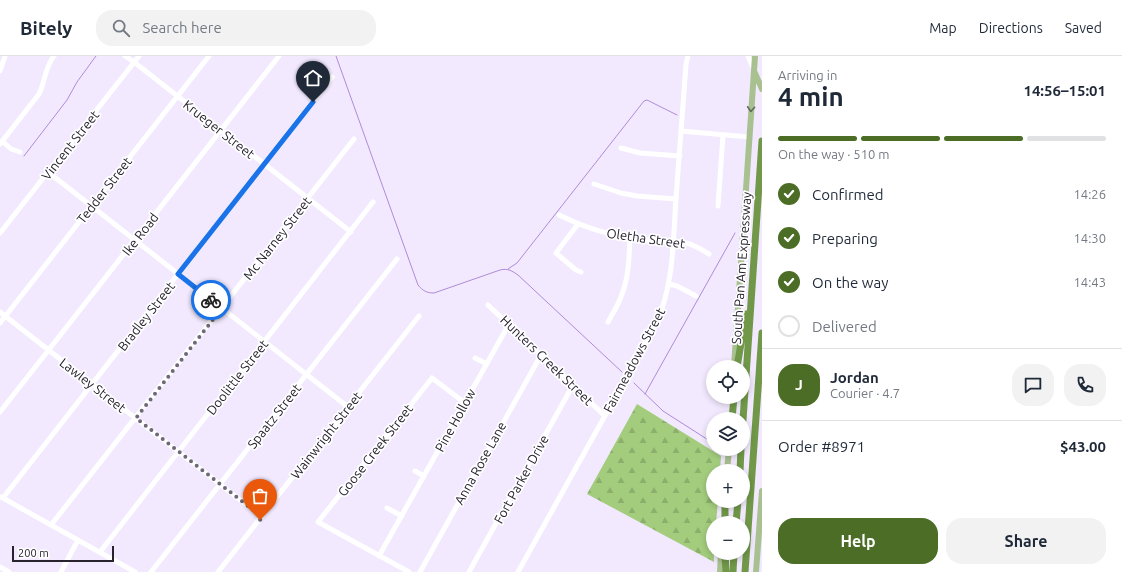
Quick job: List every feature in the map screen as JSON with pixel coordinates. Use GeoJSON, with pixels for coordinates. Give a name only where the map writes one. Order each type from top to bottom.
{"type":"FeatureCollection","features":[{"type":"Feature","properties":{"kind":"highway","name":"South Pan Am Expressway"},"geometry":{"type":"LineString","coordinates":[[744,412],[762,141]]}},
{"type":"Feature","properties":{"kind":"highway"},"geometry":{"type":"LineString","coordinates":[[739,360],[753,278]]}},
{"type":"Feature","properties":{"kind":"highway","name":"South Pan Am Expressway"},"geometry":{"type":"LineString","coordinates":[[745,572],[762,333]]}},
{"type":"Feature","properties":{"kind":"highway"},"geometry":{"type":"LineString","coordinates":[[725,560],[726,572]]}},
{"type":"Feature","properties":{"kind":"highway"},"geometry":{"type":"LineString","coordinates":[[733,572],[734,560]]}},
{"type":"Feature","properties":{"kind":"main road"},"geometry":{"type":"LineString","coordinates":[[734,360],[755,56]]}},
{"type":"Feature","properties":{"kind":"main road"},"geometry":{"type":"LineString","coordinates":[[754,70],[762,88]]}},
{"type":"Feature","properties":{"kind":"main road"},"geometry":{"type":"LineString","coordinates":[[756,572],[762,491]]}},
{"type":"Feature","properties":{"kind":"main road"},"geometry":{"type":"LineString","coordinates":[[720,572],[721,560]]}},
{"type":"Feature","properties":{"kind":"street"},"geometry":{"type":"LineString","coordinates":[[0,71],[5,56]]}},
{"type":"Feature","properties":{"kind":"street"},"geometry":{"type":"LineString","coordinates":[[20,152],[11,149],[1,142],[39,94],[47,67],[54,56]]}},
{"type":"Feature","properties":{"kind":"street","name":"Krueger Street"},"geometry":{"type":"LineString","coordinates":[[125,56],[351,232]]}},
{"type":"Feature","properties":{"kind":"street","name":"Vincent Street"},"geometry":{"type":"LineString","coordinates":[[0,233],[139,56]]}},
{"type":"Feature","properties":{"kind":"street","name":"Tedder Street"},"geometry":{"type":"LineString","coordinates":[[0,323],[209,56]]}},
{"type":"Feature","properties":{"kind":"street","name":"Ike Road"},"geometry":{"type":"LineString","coordinates":[[0,412],[279,56]]}},
{"type":"Feature","properties":{"kind":"street","name":"Fairmeadows Street"},"geometry":{"type":"LineString","coordinates":[[518,572],[656,324],[666,298],[674,242],[686,64],[688,56]]}},
{"type":"Feature","properties":{"kind":"street"},"geometry":{"type":"LineString","coordinates":[[748,56],[754,70]]}},
{"type":"Feature","properties":{"kind":"street","name":"Bradley Street"},"geometry":{"type":"LineString","coordinates":[[2,497],[92,385],[332,77]]}},
{"type":"Feature","properties":{"kind":"street"},"geometry":{"type":"LineString","coordinates":[[681,131],[749,137]]}},
{"type":"Feature","properties":{"kind":"street"},"geometry":{"type":"LineString","coordinates":[[718,206],[723,135]]}},
{"type":"Feature","properties":{"kind":"street","name":"Mc Narney Street"},"geometry":{"type":"LineString","coordinates":[[52,525],[354,139]]}},
{"type":"Feature","properties":{"kind":"street"},"geometry":{"type":"LineString","coordinates":[[622,148],[646,154],[680,156]]}},
{"type":"Feature","properties":{"kind":"street"},"geometry":{"type":"LineString","coordinates":[[48,172],[348,407]]}},
{"type":"Feature","properties":{"kind":"street"},"geometry":{"type":"LineString","coordinates":[[594,184],[621,193],[636,196],[676,199]]}},
{"type":"Feature","properties":{"kind":"street","name":"Doolittle Street"},"geometry":{"type":"LineString","coordinates":[[100,552],[374,202]]}},
{"type":"Feature","properties":{"kind":"street","name":"Oletha Street"},"geometry":{"type":"LineString","coordinates":[[559,214],[578,224],[607,233],[630,238],[689,244],[700,248],[709,254]]}},
{"type":"Feature","properties":{"kind":"street"},"geometry":{"type":"LineString","coordinates":[[578,224],[556,253],[576,270],[581,272]]}},
{"type":"Feature","properties":{"kind":"street"},"geometry":{"type":"LineString","coordinates":[[608,322],[619,302],[625,286],[630,238]]}},
{"type":"Feature","properties":{"kind":"street","name":"Spaatz Street"},"geometry":{"type":"LineString","coordinates":[[151,572],[397,259]]}},
{"type":"Feature","properties":{"kind":"street"},"geometry":{"type":"LineString","coordinates":[[669,284],[677,286],[696,296]]}},
{"type":"Feature","properties":{"kind":"street","name":"Hunters Creek Street"},"geometry":{"type":"LineString","coordinates":[[488,305],[605,416]]}},
{"type":"Feature","properties":{"kind":"street","name":"Lawley Street"},"geometry":{"type":"LineString","coordinates":[[0,312],[262,517]]}},
{"type":"Feature","properties":{"kind":"street","name":"Wainwright Street"},"geometry":{"type":"LineString","coordinates":[[218,572],[419,316]]}},
{"type":"Feature","properties":{"kind":"street","name":"Pine Hollow"},"geometry":{"type":"LineString","coordinates":[[379,556],[509,324]]}},
{"type":"Feature","properties":{"kind":"street","name":"Anna Rose Lane"},"geometry":{"type":"LineString","coordinates":[[420,572],[541,355]]}},
{"type":"Feature","properties":{"kind":"street"},"geometry":{"type":"LineString","coordinates":[[475,358],[487,364]]}},
{"type":"Feature","properties":{"kind":"street","name":"Goose Creek Street"},"geometry":{"type":"LineString","coordinates":[[379,556],[318,522],[432,378],[465,403]]}},
{"type":"Feature","properties":{"kind":"street","name":"Fort Parker Drive"},"geometry":{"type":"LineString","coordinates":[[469,572],[573,385]]}},
{"type":"Feature","properties":{"kind":"street"},"geometry":{"type":"LineString","coordinates":[[416,471],[424,476]]}},
{"type":"Feature","properties":{"kind":"street"},"geometry":{"type":"LineString","coordinates":[[2,497],[136,572]]}},
{"type":"Feature","properties":{"kind":"street"},"geometry":{"type":"LineString","coordinates":[[387,508],[402,516]]}},
{"type":"Feature","properties":{"kind":"street"},"geometry":{"type":"LineString","coordinates":[[61,572],[78,540]]}},
{"type":"Feature","properties":{"kind":"street"},"geometry":{"type":"LineString","coordinates":[[379,556],[409,572]]}},
{"type":"Feature","properties":{"kind":"street"},"geometry":{"type":"LineString","coordinates":[[0,567],[9,572]]}},
{"type":"Feature","properties":{"kind":"green space"},"geometry":{"type":"Polygon","coordinates":[[[637,404],[706,447],[706,456],[721,456],[720,464],[706,464],[706,508],[717,508],[717,516],[706,516],[706,558],[587,494],[637,404]]]}},
{"type":"Feature","properties":{"kind":"waterway"},"geometry":{"type":"LineString","coordinates":[[24,156],[67,100],[77,82],[96,56]]}},
{"type":"Feature","properties":{"kind":"waterway"},"geometry":{"type":"LineString","coordinates":[[336,56],[418,285],[425,291],[434,293],[500,270],[510,270],[518,275],[622,372]]}},
{"type":"Feature","properties":{"kind":"waterway"},"geometry":{"type":"LineString","coordinates":[[508,269],[517,263],[644,101],[647,100],[677,115]]}},
{"type":"Feature","properties":{"kind":"waterway"},"geometry":{"type":"LineString","coordinates":[[645,394],[735,233]]}},
{"type":"Feature","properties":{"kind":"waterway"},"geometry":{"type":"LineString","coordinates":[[634,383],[663,411],[706,439]]}},
{"type":"Feature","properties":{"kind":"way so far"},"geometry":{"type":"LineString","coordinates":[[211,300],[222,308],[136,418],[262,517],[260,520]]}},
{"type":"Feature","properties":{"kind":"route"},"geometry":{"type":"LineString","coordinates":[[211,300],[178,274],[313,102]]}}]}
